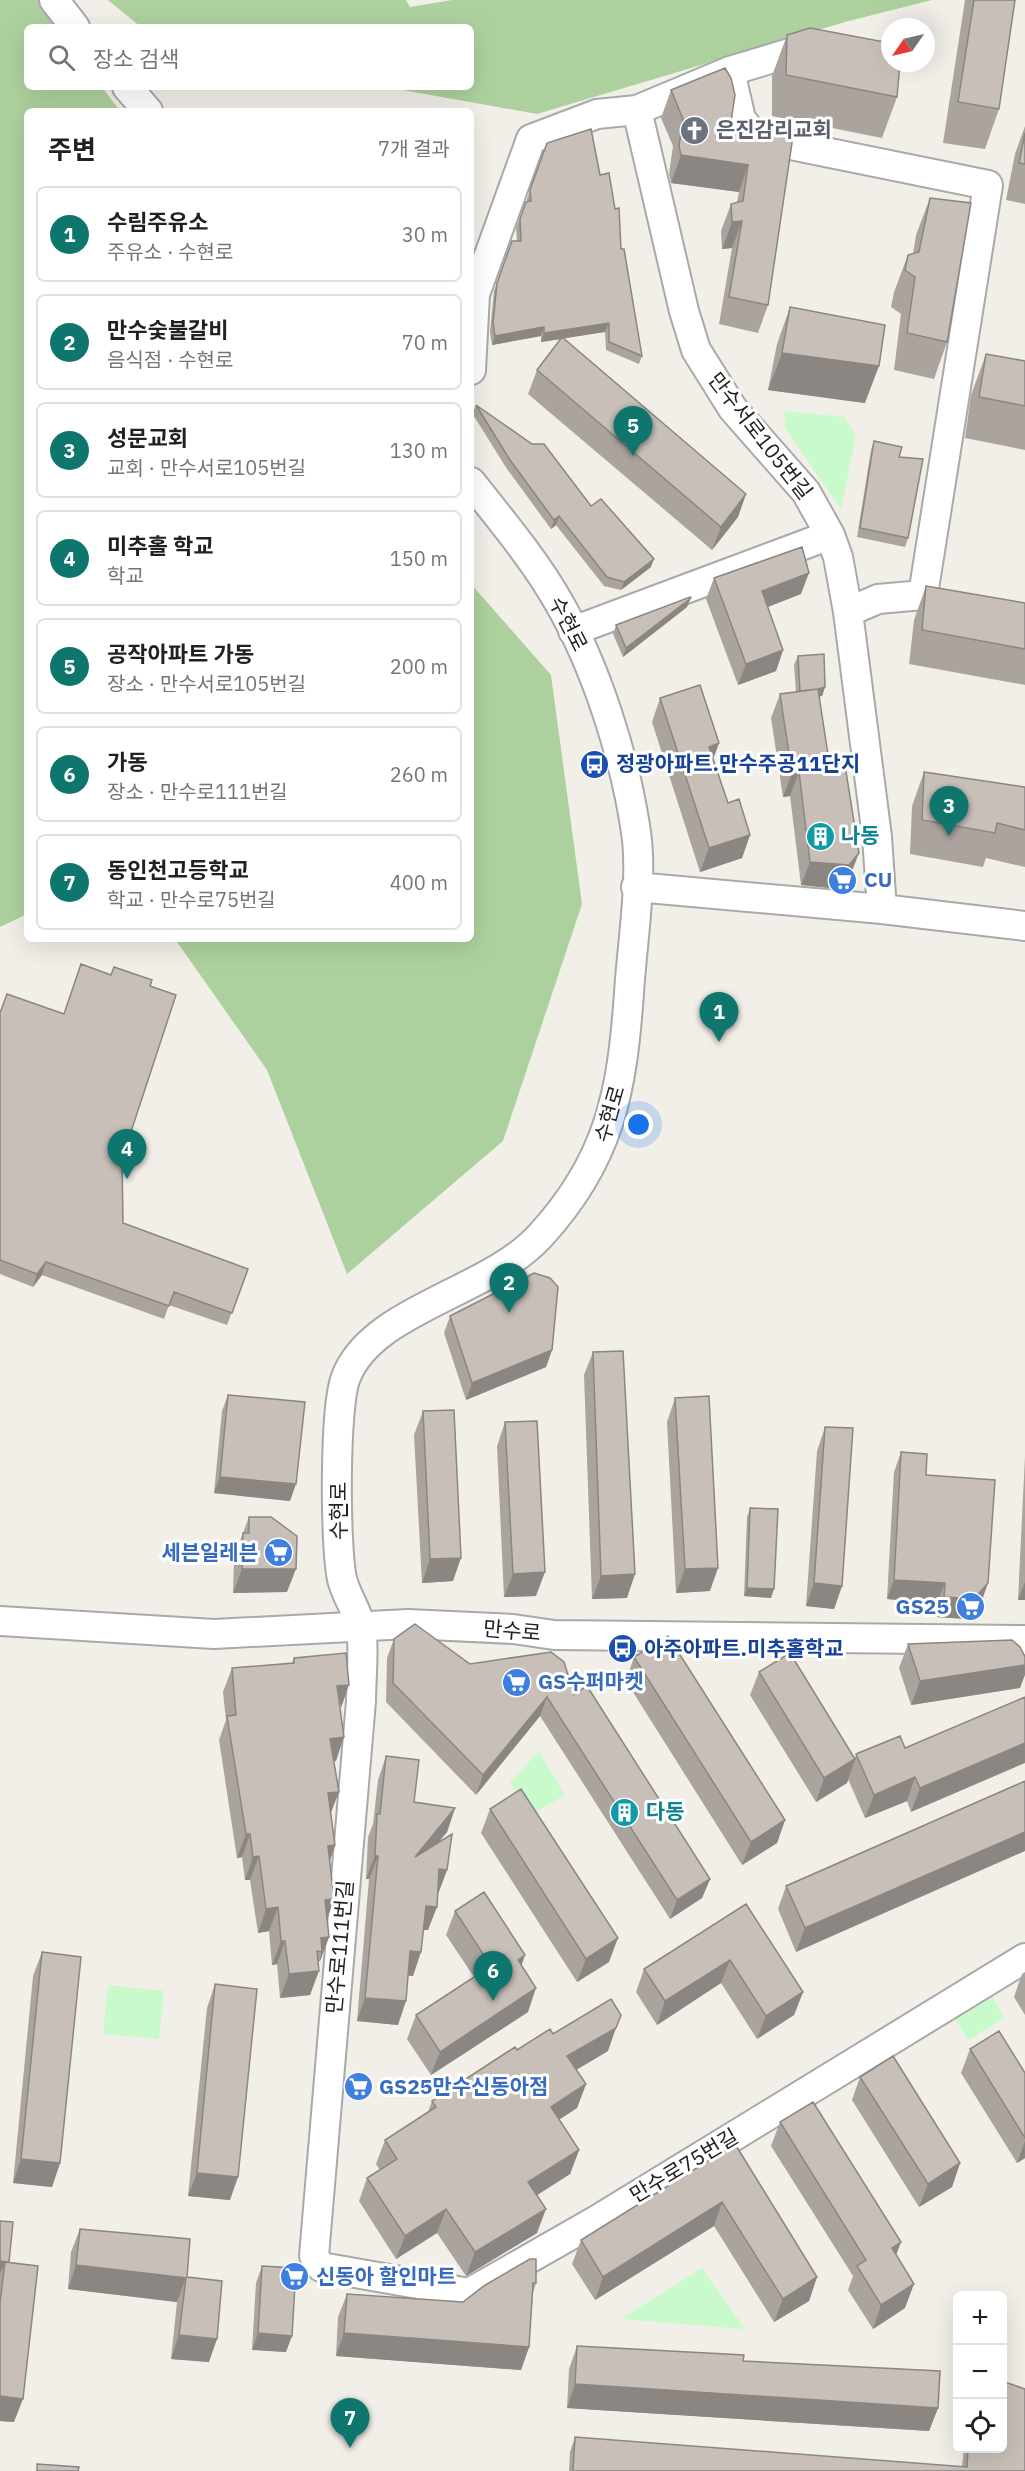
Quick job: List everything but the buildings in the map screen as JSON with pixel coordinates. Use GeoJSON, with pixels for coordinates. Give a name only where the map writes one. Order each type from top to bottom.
{"type":"FeatureCollection","features":[{"type":"Feature","properties":{"kind":"street"},"geometry":{"type":"LineString","coordinates":[[54,0],[73,24]]}},
{"type":"Feature","properties":{"kind":"street"},"geometry":{"type":"LineString","coordinates":[[474,313],[475,294],[531,139],[597,114],[637,110],[730,71],[803,49],[881,57]]}},
{"type":"Feature","properties":{"kind":"street"},"geometry":{"type":"LineString","coordinates":[[730,71],[741,119],[756,138],[988,185],[923,595],[878,598],[848,612]]}},
{"type":"Feature","properties":{"kind":"street"},"geometry":{"type":"LineString","coordinates":[[130,90],[145,108]]}},
{"type":"Feature","properties":{"kind":"street","name":"만수서로105번길"},"geometry":{"type":"LineString","coordinates":[[637,110],[684,311],[696,350],[733,409],[806,492],[830,535],[838,557],[848,612],[877,837],[882,909]]}},
{"type":"Feature","properties":{"kind":"street","name":"수현로"},"geometry":{"type":"LineString","coordinates":[[361,1625],[341,1576],[339,1549],[339,1413],[344,1380],[365,1344],[381,1332],[480,1281],[514,1260],[538,1238],[585,1176],[599,1152],[619,1085],[625,1048],[636,887],[637,834],[624,775],[600,696],[573,631],[551,591],[474,486]]}},
{"type":"Feature","properties":{"kind":"street"},"geometry":{"type":"LineString","coordinates":[[573,631],[830,535]]}},
{"type":"Feature","properties":{"kind":"street"},"geometry":{"type":"LineString","coordinates":[[636,887],[882,909],[1025,926]]}},
{"type":"Feature","properties":{"kind":"street","name":"만수로"},"geometry":{"type":"LineString","coordinates":[[0,1621],[214,1634],[408,1624],[513,1629],[554,1635],[998,1642],[1025,1640]]}},
{"type":"Feature","properties":{"kind":"street","name":"만수로111번길"},"geometry":{"type":"LineString","coordinates":[[321,2267],[315,2256],[361,1701],[361,1625]]}},
{"type":"Feature","properties":{"kind":"street","name":"만수로75번길"},"geometry":{"type":"LineString","coordinates":[[321,2267],[470,2293],[606,2214],[1025,1958]]}},
{"type":"Feature","properties":{"kind":"green space"},"geometry":{"type":"Polygon","coordinates":[[[0,0],[38,0],[56,24],[24,24],[24,90],[104,90],[118,108],[24,108],[24,915],[0,927],[0,0]]]}},
{"type":"Feature","properties":{"kind":"green space"},"geometry":{"type":"Polygon","coordinates":[[[108,0],[406,0],[410,7],[452,0],[932,0],[845,22],[537,114],[403,90],[474,90],[474,24],[137,24],[108,0]]]}},
{"type":"Feature","properties":{"kind":"green space"},"geometry":{"type":"Polygon","coordinates":[[[784,411],[844,417],[856,435],[841,509],[785,428],[784,411]]]}},
{"type":"Feature","properties":{"kind":"green space"},"geometry":{"type":"Polygon","coordinates":[[[474,587],[551,675],[582,904],[503,1141],[347,1274],[267,1070],[177,942],[474,942],[474,587]]]}},
{"type":"Feature","properties":{"kind":"green space"},"geometry":{"type":"Polygon","coordinates":[[[539,1751],[565,1795],[529,1816],[510,1782],[539,1751]]]}},
{"type":"Feature","properties":{"kind":"green space"},"geometry":{"type":"Polygon","coordinates":[[[108,1985],[164,1991],[159,2039],[103,2034],[108,1985]]]}},
{"type":"Feature","properties":{"kind":"green space"},"geometry":{"type":"Polygon","coordinates":[[[989,1990],[1004,2018],[969,2040],[951,2014],[989,1990]]]}},
{"type":"Feature","properties":{"kind":"green space"},"geometry":{"type":"Polygon","coordinates":[[[702,2268],[745,2329],[621,2319],[702,2268]]]}},
{"type":"Feature","properties":{"kind":"place","name":"은진감리교회"},"geometry":{"type":"Point","coordinates":[695,130]}},
{"type":"Feature","properties":{"kind":"place","name":"공작아파트 가동"},"geometry":{"type":"Point","coordinates":[633,456]}},
{"type":"Feature","properties":{"kind":"place","name":"정광아파트.만수주공11단지"},"geometry":{"type":"Point","coordinates":[595,764]}},
{"type":"Feature","properties":{"kind":"place","name":"나동"},"geometry":{"type":"Point","coordinates":[820,836]}},
{"type":"Feature","properties":{"kind":"place","name":"성문교회"},"geometry":{"type":"Point","coordinates":[949,836]}},
{"type":"Feature","properties":{"kind":"place","name":"CU"},"geometry":{"type":"Point","coordinates":[843,880]}},
{"type":"Feature","properties":{"kind":"place","name":"수림주유소"},"geometry":{"type":"Point","coordinates":[719,1042]}},
{"type":"Feature","properties":{"kind":"place","name":"미추홀 학교"},"geometry":{"type":"Point","coordinates":[127,1179]}},
{"type":"Feature","properties":{"kind":"place","name":"만수숯불갈비"},"geometry":{"type":"Point","coordinates":[509,1313]}},
{"type":"Feature","properties":{"kind":"place","name":"세븐일레븐"},"geometry":{"type":"Point","coordinates":[279,1553]}},
{"type":"Feature","properties":{"kind":"place","name":"GS25"},"geometry":{"type":"Point","coordinates":[970,1607]}},
{"type":"Feature","properties":{"kind":"place","name":"아주아파트.미추홀학교"},"geometry":{"type":"Point","coordinates":[623,1649]}},
{"type":"Feature","properties":{"kind":"place","name":"GS수퍼마켓"},"geometry":{"type":"Point","coordinates":[517,1682]}},
{"type":"Feature","properties":{"kind":"place","name":"다동"},"geometry":{"type":"Point","coordinates":[625,1812]}},
{"type":"Feature","properties":{"kind":"place","name":"가동"},"geometry":{"type":"Point","coordinates":[493,2001]}},
{"type":"Feature","properties":{"kind":"place","name":"GS25만수신동아점"},"geometry":{"type":"Point","coordinates":[358,2087]}},
{"type":"Feature","properties":{"kind":"place","name":"신동아 할인마트"},"geometry":{"type":"Point","coordinates":[295,2277]}},
{"type":"Feature","properties":{"kind":"place","name":"동인천고등학교"},"geometry":{"type":"Point","coordinates":[350,2448]}}]}
